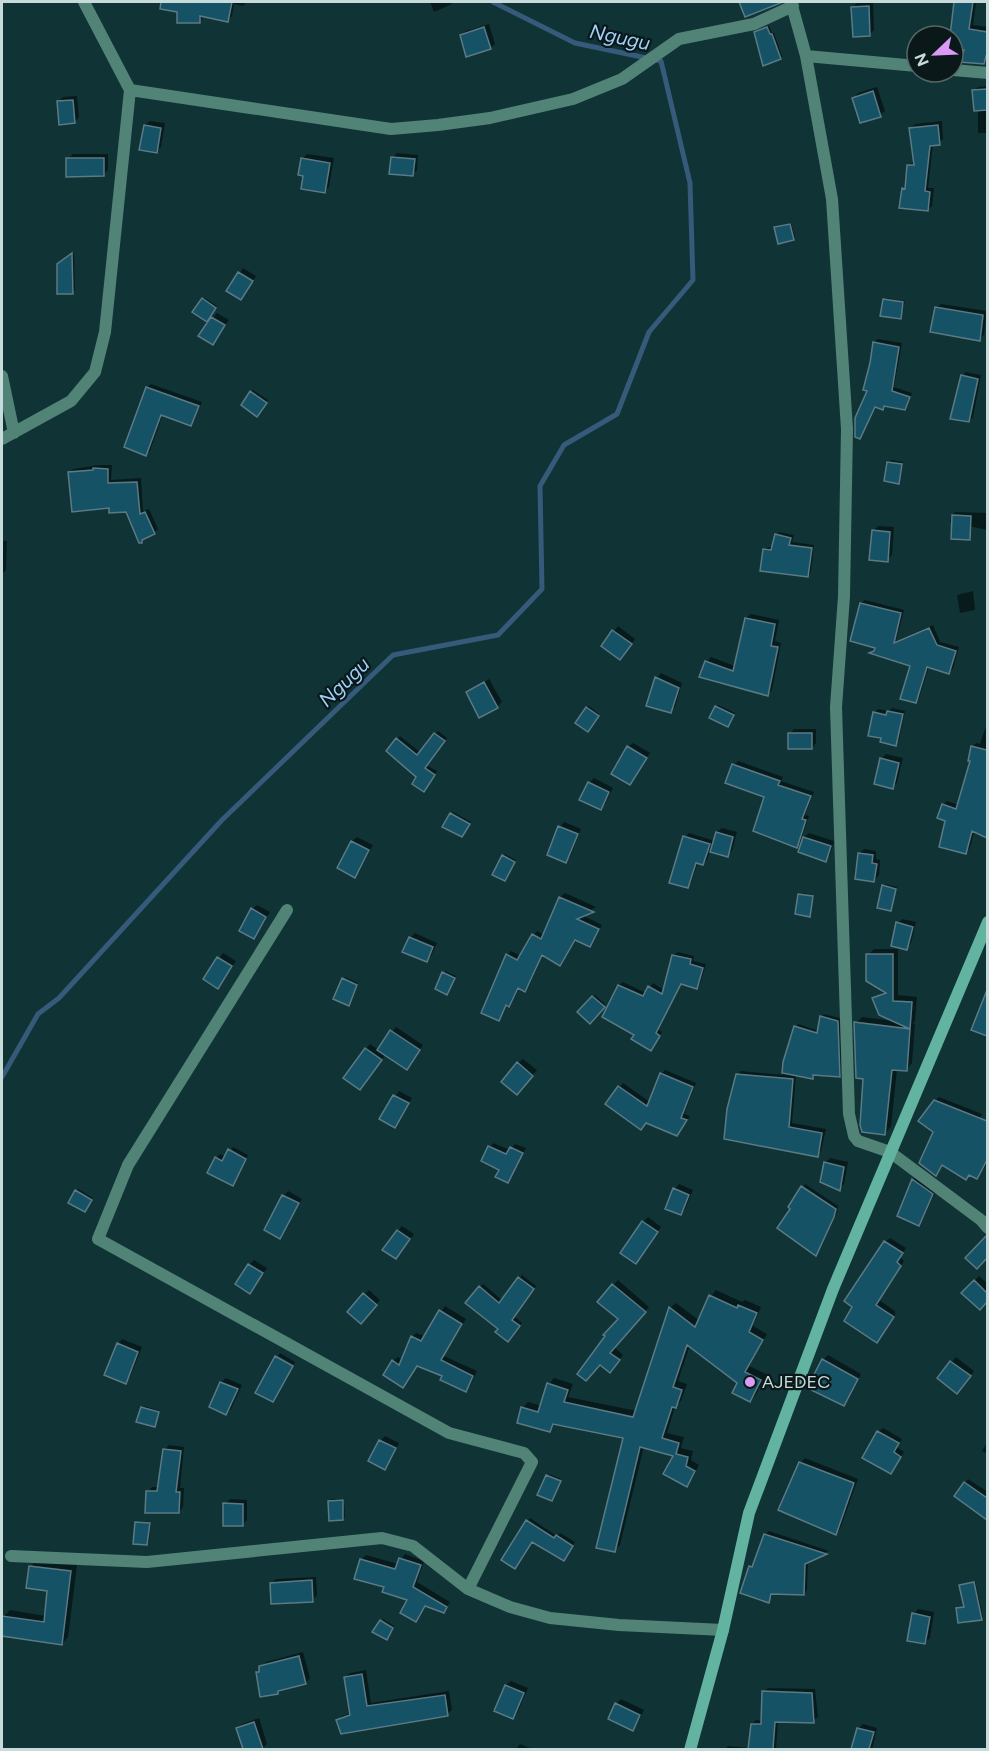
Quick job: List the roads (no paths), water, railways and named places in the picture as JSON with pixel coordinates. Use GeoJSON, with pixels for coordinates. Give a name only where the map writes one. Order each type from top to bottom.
{"type":"FeatureCollection","features":[{"type":"Feature","properties":{"kind":"main road"},"geometry":{"type":"LineString","coordinates":[[690,1749],[723,1630],[749,1513],[833,1289],[987,921]]}},
{"type":"Feature","properties":{"kind":"street"},"geometry":{"type":"LineString","coordinates":[[2,439],[71,401],[95,372],[105,332],[130,90],[84,2]]}},
{"type":"Feature","properties":{"kind":"street"},"geometry":{"type":"LineString","coordinates":[[130,90],[391,129],[490,118],[573,99],[622,79],[679,39],[754,24],[792,4],[806,56],[832,200],[847,429],[844,596],[836,707],[849,1114],[854,1136],[858,1141],[890,1152],[981,1220],[987,1228]]}},
{"type":"Feature","properties":{"kind":"street"},"geometry":{"type":"LineString","coordinates":[[806,56],[905,65]]}},
{"type":"Feature","properties":{"kind":"street"},"geometry":{"type":"LineString","coordinates":[[965,71],[987,73]]}},
{"type":"Feature","properties":{"kind":"street"},"geometry":{"type":"LineString","coordinates":[[2,376],[14,433]]}},
{"type":"Feature","properties":{"kind":"street"},"geometry":{"type":"LineString","coordinates":[[287,910],[128,1165],[98,1239],[449,1432],[524,1453],[532,1462],[468,1589]]}},
{"type":"Feature","properties":{"kind":"street"},"geometry":{"type":"LineString","coordinates":[[11,1556],[147,1562],[382,1538],[413,1546],[468,1589],[510,1607],[550,1618],[723,1630]]}},
{"type":"Feature","properties":{"kind":"waterway","name":"Ngugu"},"geometry":{"type":"LineString","coordinates":[[2,1077],[38,1014],[59,998],[222,820],[393,655],[498,635],[542,589],[540,486],[564,445],[617,414],[649,332],[693,280],[690,183],[661,61],[575,43],[493,2]]}},
{"type":"Feature","properties":{"kind":"place","name":"AJEDEC"},"geometry":{"type":"Point","coordinates":[750,1382]}}]}
